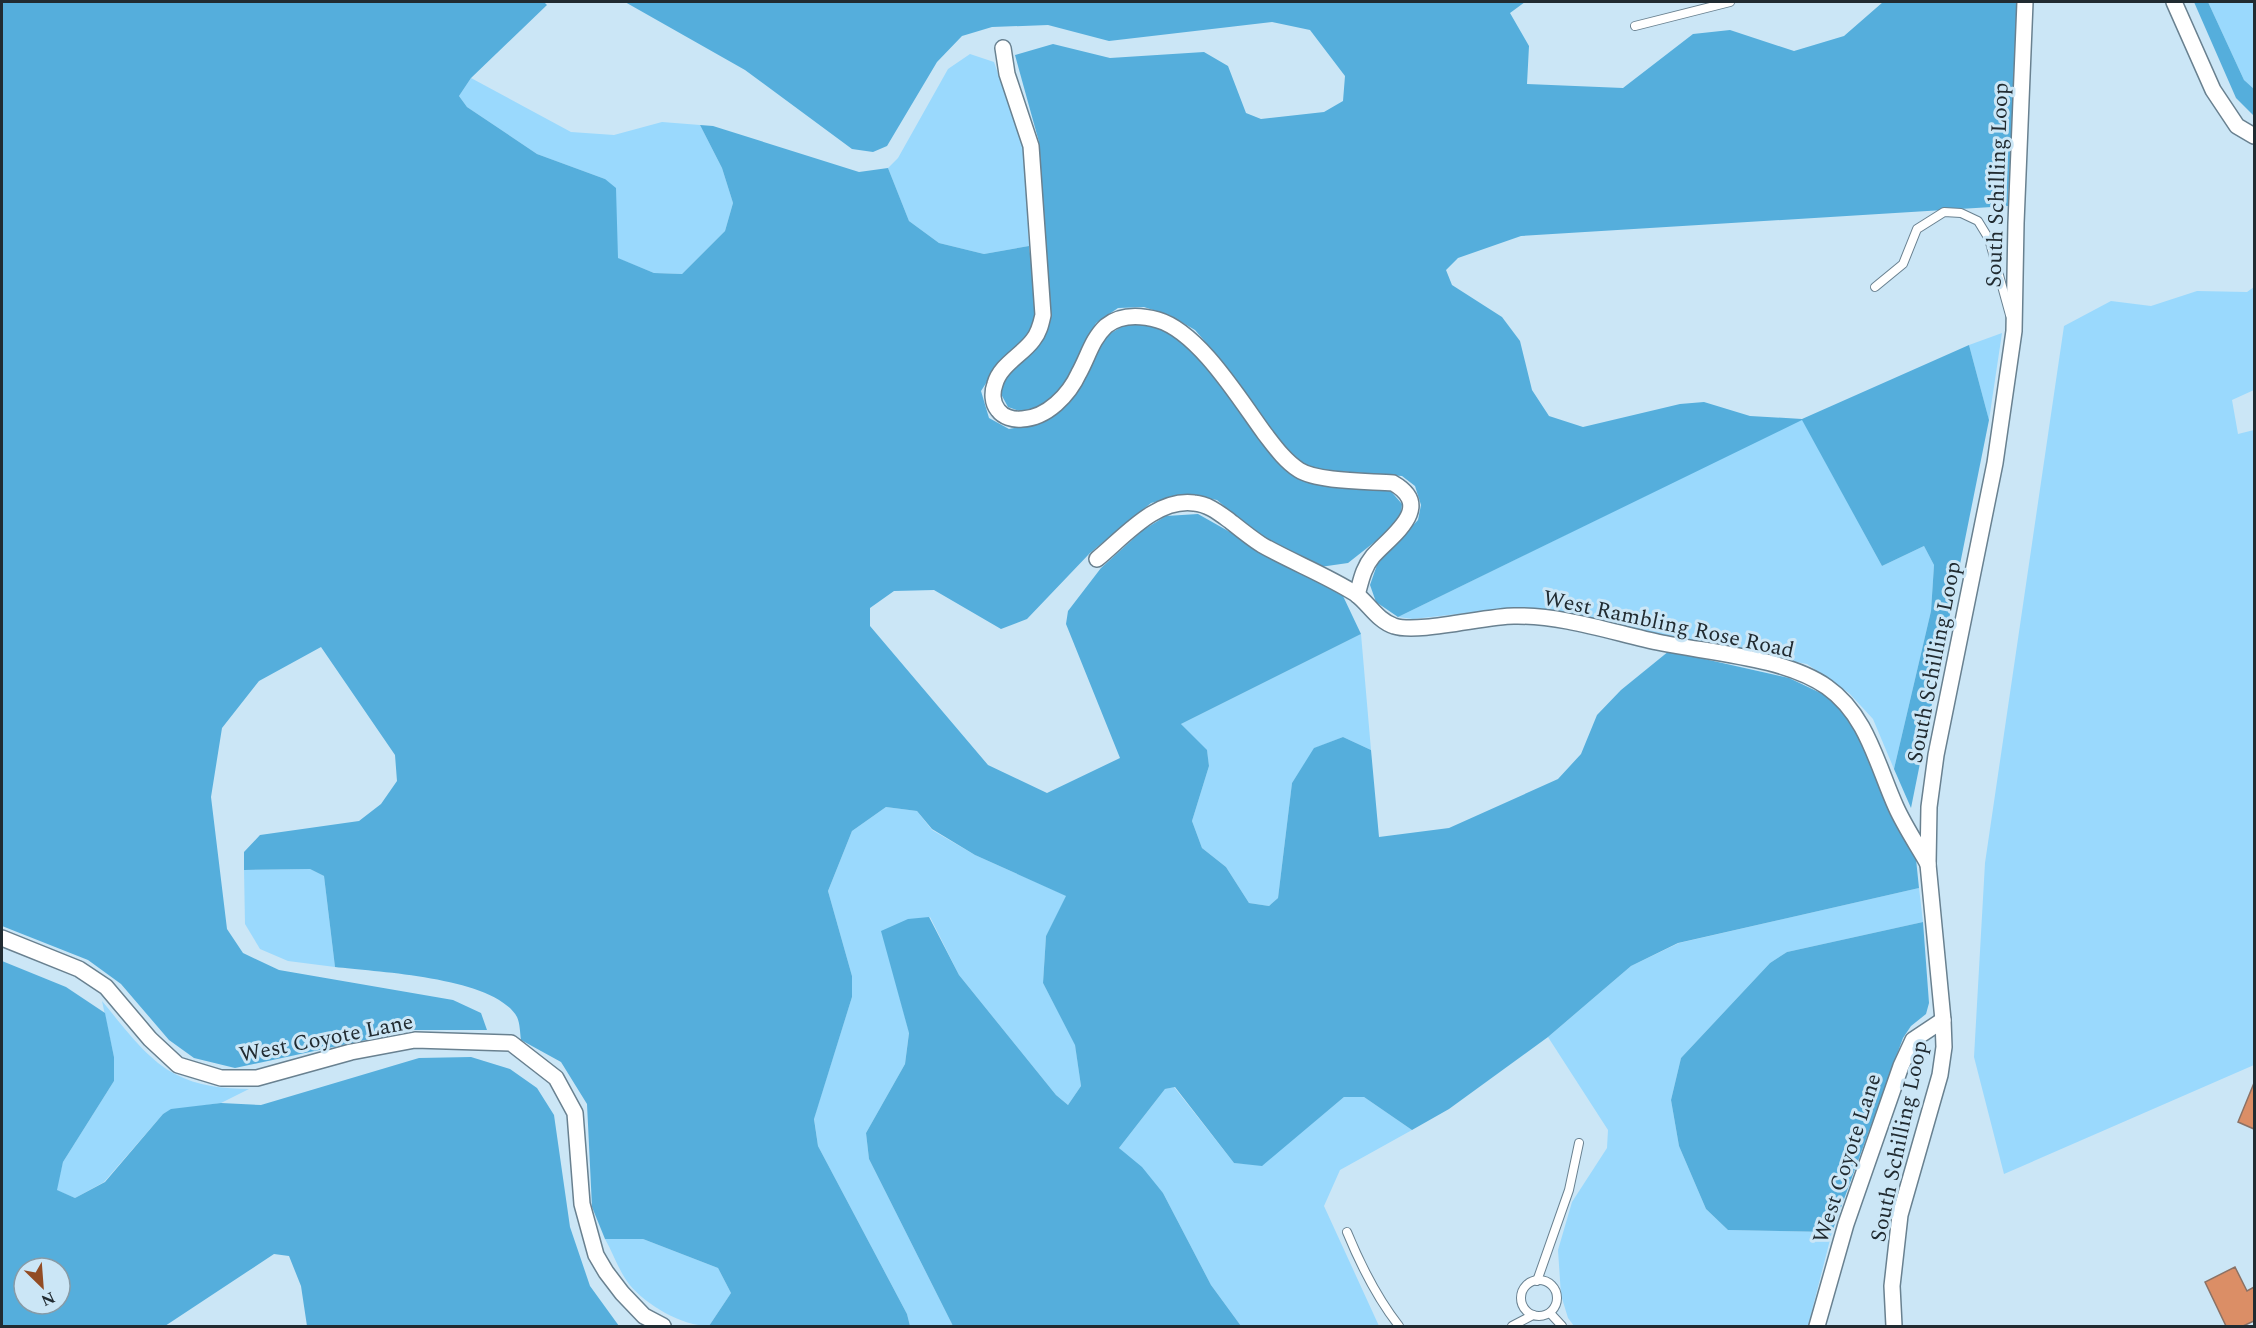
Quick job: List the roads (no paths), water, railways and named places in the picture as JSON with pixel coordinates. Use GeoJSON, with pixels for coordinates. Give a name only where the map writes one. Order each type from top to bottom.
{"type":"FeatureCollection","features":[{"type":"Feature","properties":{"kind":"street","name":"South Schilling Loop"},"geometry":{"type":"LineString","coordinates":[[1894,1326],[1892,1286],[1900,1215],[1940,1075],[1944,1047],[1928,864],[1929,807],[1936,755],[1995,463],[2014,331],[2025,2]]}},
{"type":"Feature","properties":{"kind":"street"},"geometry":{"type":"LineString","coordinates":[[2174,2],[2213,90],[2237,126],[2254,136]]}},
{"type":"Feature","properties":{"kind":"street"},"geometry":{"type":"LineString","coordinates":[[1003,48],[1007,74],[1031,146],[1043,315],[1034,339],[1002,371],[995,382],[993,394],[998,411],[1018,420],[1030,419],[1042,414],[1067,393],[1079,375],[1093,342],[1106,327],[1119,318],[1139,316],[1160,321],[1182,333],[1207,356],[1282,456],[1301,471],[1325,477],[1393,483],[1402,488],[1409,497],[1410,511],[1404,525],[1373,557],[1363,571],[1357,595]]}},
{"type":"Feature","properties":{"kind":"street","name":"West Rambling Rose Road"},"geometry":{"type":"LineString","coordinates":[[1097,559],[1150,515],[1172,505],[1184,502],[1198,503],[1215,510],[1260,544],[1357,595],[1381,618],[1395,627],[1414,628],[1511,616],[1540,616],[1779,665],[1826,686],[1845,703],[1860,724],[1898,811],[1928,864]]}},
{"type":"Feature","properties":{"kind":"street","name":"West Coyote Lane"},"geometry":{"type":"LineString","coordinates":[[2,938],[80,969],[106,987],[150,1039],[178,1065],[221,1078],[257,1078],[351,1052],[415,1040],[511,1043],[555,1078],[575,1113],[582,1204],[596,1255],[622,1293],[644,1316],[663,1326]]}},
{"type":"Feature","properties":{"kind":"street","name":"West Coyote Lane"},"geometry":{"type":"LineString","coordinates":[[1817,1326],[1846,1224],[1901,1066],[1913,1040],[1943,1020]]}},
{"type":"Feature","properties":{"kind":"lane"},"geometry":{"type":"LineString","coordinates":[[1635,26],[1731,2]]}},
{"type":"Feature","properties":{"kind":"lane"},"geometry":{"type":"LineString","coordinates":[[1875,287],[1903,264],[1917,229],[1944,213],[1961,213],[1978,221],[1989,239],[2014,331]]}},
{"type":"Feature","properties":{"kind":"lane"},"geometry":{"type":"LineString","coordinates":[[1537,1281],[1569,1190],[1579,1143]]}},
{"type":"Feature","properties":{"kind":"lane"},"geometry":{"type":"LineString","coordinates":[[1347,1232],[1385,1309],[1399,1326]]}},
{"type":"Feature","properties":{"kind":"lane"},"geometry":{"type":"LineString","coordinates":[[1512,1326],[1533,1315],[1550,1313],[1556,1303],[1556,1292],[1548,1283],[1537,1281],[1527,1286],[1521,1296],[1524,1307],[1533,1315]]}},
{"type":"Feature","properties":{"kind":"lane"},"geometry":{"type":"LineString","coordinates":[[1550,1313],[1563,1326]]}}]}
